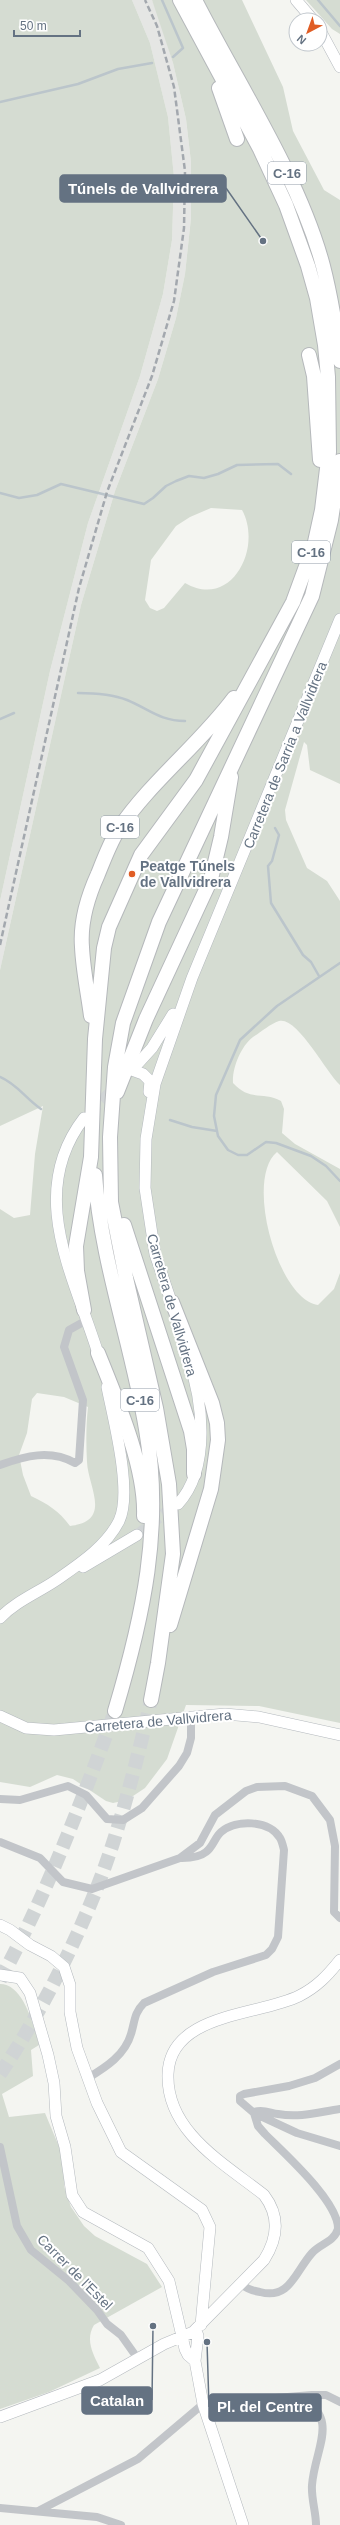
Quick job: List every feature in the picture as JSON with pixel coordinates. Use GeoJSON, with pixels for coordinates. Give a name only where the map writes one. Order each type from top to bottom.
{"type":"FeatureCollection","features":[{"type":"Feature","properties":{"kind":"highway","name":"C-16"},"geometry":{"type":"LineString","coordinates":[[115,1711],[141,1616],[150,1563],[152,1477],[146,1430],[133,1362],[105,1253],[96,1187],[92,1141],[95,1039],[104,948],[112,919],[131,873],[163,822],[196,780],[293,602],[315,542],[329,452],[328,377],[325,345],[313,285],[286,205],[260,150],[180,0]]}},
{"type":"Feature","properties":{"kind":"highway","name":"C-16"},"geometry":{"type":"LineString","coordinates":[[195,0],[288,176],[301,208],[323,265],[332,307],[340,362]]}},
{"type":"Feature","properties":{"kind":"highway"},"geometry":{"type":"LineString","coordinates":[[207,52],[238,139]]}},
{"type":"Feature","properties":{"kind":"highway"},"geometry":{"type":"LineString","coordinates":[[310,355],[314,376],[321,479],[324,490]]}},
{"type":"Feature","properties":{"kind":"highway","name":"C-16"},"geometry":{"type":"LineString","coordinates":[[151,1700],[158,1663],[172,1554],[169,1484],[156,1408],[126,1278],[112,1202],[110,1137],[111,1109],[118,1046],[138,979],[172,891],[312,596],[332,520],[340,461]]}},
{"type":"Feature","properties":{"kind":"highway","name":"C-16"},"geometry":{"type":"LineString","coordinates":[[95,1039],[82,946],[83,926],[91,891],[110,845],[117,832],[136,806],[210,727],[262,659]]}},
{"type":"Feature","properties":{"kind":"highway","name":"C-16"},"geometry":{"type":"LineString","coordinates":[[111,1109],[146,1019],[211,879],[221,837],[235,757]]}},
{"type":"Feature","properties":{"kind":"highway"},"geometry":{"type":"LineString","coordinates":[[110,1137],[122,1220],[191,1431],[194,1449],[194,1474]]}},
{"type":"Feature","properties":{"kind":"highway"},"geometry":{"type":"LineString","coordinates":[[86,1315],[76,1253],[92,1141]]}},
{"type":"Feature","properties":{"kind":"highway"},"geometry":{"type":"LineString","coordinates":[[158,1663],[211,1490],[218,1440],[217,1423],[212,1402],[172,1302]]}},
{"type":"Feature","properties":{"kind":"highway"},"geometry":{"type":"LineString","coordinates":[[98,1354],[119,1408],[136,1464],[144,1511],[142,1565],[129,1662]]}},
{"type":"Feature","properties":{"kind":"main road"},"geometry":{"type":"LineString","coordinates":[[296,0],[306,12]]}},
{"type":"Feature","properties":{"kind":"main road"},"geometry":{"type":"LineString","coordinates":[[328,45],[340,67]]}},
{"type":"Feature","properties":{"kind":"main road","name":"Carretera de Sarria a Vallvidrera"},"geometry":{"type":"LineString","coordinates":[[192,978],[340,619]]}},
{"type":"Feature","properties":{"kind":"main road"},"geometry":{"type":"LineString","coordinates":[[148,1119],[150,1082],[143,1074],[132,1070],[164,1031],[192,978]]}},
{"type":"Feature","properties":{"kind":"main road","name":"Carretera de Vallvidrera"},"geometry":{"type":"LineString","coordinates":[[178,1504],[188,1489],[194,1474],[200,1449],[197,1395],[172,1302],[155,1254],[148,1217],[144,1170],[148,1119],[159,1071],[192,978]]}},
{"type":"Feature","properties":{"kind":"main road"},"geometry":{"type":"LineString","coordinates":[[54,1582],[98,1548],[120,1520],[123,1497],[122,1465],[106,1382],[86,1315],[71,1280],[62,1250],[58,1228],[57,1196],[65,1153],[84,1118]]}},
{"type":"Feature","properties":{"kind":"main road"},"geometry":{"type":"LineString","coordinates":[[0,1618],[13,1607],[54,1582],[80,1569],[137,1535],[127,1533],[120,1520]]}},
{"type":"Feature","properties":{"kind":"main road","name":"Carretera de Vallvidrera"},"geometry":{"type":"LineString","coordinates":[[0,1716],[19,1726],[40,1730],[225,1714],[243,1715],[340,1735]]}},
{"type":"Feature","properties":{"kind":"main road"},"geometry":{"type":"LineString","coordinates":[[0,1925],[10,1930],[30,1945],[51,1956],[64,1967],[70,1985],[70,2012],[77,2048],[100,2110],[121,2152],[202,2210],[210,2227],[195,2361],[203,2404],[243,2525]]}},
{"type":"Feature","properties":{"kind":"main road"},"geometry":{"type":"LineString","coordinates":[[0,2417],[100,2380],[198,2327],[264,2260],[274,2242],[276,2222],[272,2205],[264,2195],[197,2142],[184,2126],[176,2112],[169,2090],[171,2059],[179,2044],[190,2033],[210,2023],[299,1996],[318,1984],[340,1960]]}},
{"type":"Feature","properties":{"kind":"main road"},"geometry":{"type":"LineString","coordinates":[[0,1975],[20,1978],[30,1993],[49,2062],[56,2116],[65,2147],[72,2195],[83,2212],[148,2248],[169,2281],[188,2355],[195,2361]]}},
{"type":"Feature","properties":{"kind":"street"},"geometry":{"type":"LineString","coordinates":[[2,1464],[29,1456],[50,1454],[65,1457],[75,1463],[79,1460],[83,1400],[80,1388],[64,1348],[69,1330],[86,1315]]}},
{"type":"Feature","properties":{"kind":"street"},"geometry":{"type":"LineString","coordinates":[[1,1799],[30,1798],[68,1786],[86,1795],[107,1819],[124,1820],[142,1808],[187,1753],[191,1738],[190,1718]]}},
{"type":"Feature","properties":{"kind":"street"},"geometry":{"type":"LineString","coordinates":[[0,1842],[40,1858],[63,1882],[92,1889],[180,1858],[200,1843],[216,1816],[246,1791],[269,1786],[285,1786],[303,1791],[320,1803],[332,1827],[335,1846],[334,1912],[340,1918]]}},
{"type":"Feature","properties":{"kind":"street"},"geometry":{"type":"LineString","coordinates":[[88,2078],[118,2056],[131,2035],[138,2010],[144,2003],[213,1972],[266,1955],[272,1949],[278,1937],[284,1850],[280,1838],[273,1831],[265,1825],[254,1824],[232,1826],[222,1830],[206,1852],[192,1858],[180,1858]]}},
{"type":"Feature","properties":{"kind":"street"},"geometry":{"type":"LineString","coordinates":[[340,2064],[315,2078],[289,2086],[240,2096],[240,2101],[244,2106],[254,2113],[297,2133],[340,2146]]}},
{"type":"Feature","properties":{"kind":"street"},"geometry":{"type":"LineString","coordinates":[[254,2113],[260,2110],[284,2115],[312,2115],[340,2109]]}},
{"type":"Feature","properties":{"kind":"street"},"geometry":{"type":"LineString","coordinates":[[241,2284],[246,2288],[272,2295],[279,2293],[286,2288],[311,2254],[332,2238],[338,2229],[336,2218],[313,2181],[258,2126],[254,2113]]}},
{"type":"Feature","properties":{"kind":"street","name":"Carrer de l'Estel"},"geometry":{"type":"LineString","coordinates":[[0,2147],[17,2226],[31,2250],[69,2281],[97,2310],[107,2324],[121,2335],[138,2359]]}},
{"type":"Feature","properties":{"kind":"street"},"geometry":{"type":"LineString","coordinates":[[40,2510],[138,2459],[203,2404],[326,2395],[340,2402]]}},
{"type":"Feature","properties":{"kind":"street"},"geometry":{"type":"LineString","coordinates":[[301,2396],[314,2403],[324,2415],[326,2435],[314,2467],[312,2487],[316,2525]]}},
{"type":"Feature","properties":{"kind":"street"},"geometry":{"type":"LineString","coordinates":[[0,2508],[40,2510],[104,2518],[121,2525]]}},
{"type":"Feature","properties":{"kind":"shaded area"},"geometry":{"type":"Polygon","coordinates":[[[0,0],[132,0],[150,43],[168,117],[174,177],[172,240],[163,294],[140,376],[88,523],[50,671],[0,901],[0,0]]]}},
{"type":"Feature","properties":{"kind":"shaded area"},"geometry":{"type":"Polygon","coordinates":[[[132,0],[152,0],[173,63],[186,119],[191,162],[191,218],[185,274],[176,318],[158,379],[115,491],[81,605],[0,970],[0,901],[50,671],[88,523],[140,376],[163,294],[172,240],[174,177],[168,117],[150,43],[132,0]]]}},
{"type":"Feature","properties":{"kind":"shaded area"},"geometry":{"type":"Polygon","coordinates":[[[152,0],[242,0],[283,87],[293,131],[324,190],[340,200],[340,784],[310,770],[307,745],[304,742],[285,810],[286,820],[307,868],[327,881],[340,901],[340,1085],[303,1036],[294,1027],[286,1022],[279,1021],[253,1037],[245,1046],[236,1064],[233,1083],[245,1092],[275,1098],[281,1101],[284,1109],[282,1133],[295,1144],[340,1169],[340,1227],[327,1201],[277,1152],[268,1166],[264,1187],[265,1211],[270,1237],[279,1262],[290,1283],[303,1298],[318,1305],[334,1289],[340,1273],[340,1723],[259,1706],[186,1705],[167,1759],[145,1788],[127,1800],[113,1803],[106,1801],[73,1779],[57,1775],[30,1787],[0,1782],[0,1209],[14,1218],[30,1215],[35,1154],[43,1106],[0,1126],[0,970],[81,605],[115,491],[158,379],[176,318],[185,274],[191,218],[191,162],[186,119],[173,63],[152,0]],[[211,508],[190,517],[176,526],[151,560],[145,600],[150,608],[157,611],[164,608],[185,583],[202,589],[216,588],[229,582],[239,571],[245,557],[248,541],[247,525],[242,510],[211,508]],[[37,1393],[32,1399],[27,1433],[19,1455],[23,1475],[31,1496],[53,1508],[70,1526],[83,1523],[91,1517],[95,1510],[95,1502],[87,1462],[86,1434],[88,1407],[64,1397],[37,1393]]]}},
{"type":"Feature","properties":{"kind":"shaded area"},"geometry":{"type":"Polygon","coordinates":[[[306,0],[340,0],[340,34],[328,25],[328,12],[317,12],[306,0]]]}},
{"type":"Feature","properties":{"kind":"shaded area"},"geometry":{"type":"Polygon","coordinates":[[[0,1984],[8,1986],[16,1991],[22,1999],[31,2018],[39,2045],[31,2050],[33,2076],[2,2094],[9,2117],[45,2113],[60,2149],[65,2167],[64,2186],[71,2207],[84,2226],[95,2236],[147,2264],[162,2287],[94,2325],[91,2331],[90,2342],[100,2368],[49,2392],[0,2409],[0,1984]]]}},
{"type":"Feature","properties":{"kind":"waterway"},"geometry":{"type":"LineString","coordinates":[[162,0],[183,48],[173,57]]}},
{"type":"Feature","properties":{"kind":"waterway"},"geometry":{"type":"LineString","coordinates":[[318,0],[340,26]]}},
{"type":"Feature","properties":{"kind":"waterway"},"geometry":{"type":"LineString","coordinates":[[0,102],[78,84],[118,69],[152,63]]}},
{"type":"Feature","properties":{"kind":"waterway"},"geometry":{"type":"LineString","coordinates":[[0,493],[19,498],[37,495],[61,484],[144,504],[166,486],[176,481],[189,476],[204,478],[218,474],[237,465],[278,464],[291,474]]}},
{"type":"Feature","properties":{"kind":"waterway"},"geometry":{"type":"LineString","coordinates":[[78,693],[115,696],[135,703],[161,717],[185,721]]}},
{"type":"Feature","properties":{"kind":"waterway"},"geometry":{"type":"LineString","coordinates":[[0,719],[14,713]]}},
{"type":"Feature","properties":{"kind":"waterway"},"geometry":{"type":"LineString","coordinates":[[275,828],[279,835],[272,861],[268,866],[271,903],[303,955],[311,962],[319,976]]}},
{"type":"Feature","properties":{"kind":"waterway"},"geometry":{"type":"LineString","coordinates":[[340,963],[277,1006],[240,1040],[216,1095],[214,1116],[218,1136],[228,1150],[238,1155],[247,1155],[266,1142],[276,1143],[311,1156],[326,1166],[340,1181]]}},
{"type":"Feature","properties":{"kind":"waterway"},"geometry":{"type":"LineString","coordinates":[[0,1077],[6,1080],[41,1109]]}},
{"type":"Feature","properties":{"kind":"waterway"},"geometry":{"type":"LineString","coordinates":[[170,1120],[192,1127],[217,1131]]}},
{"type":"Feature","properties":{"kind":"tunnel"},"geometry":{"type":"LineString","coordinates":[[90,1113],[116,1086]]}},
{"type":"Feature","properties":{"kind":"tunnel"},"geometry":{"type":"LineString","coordinates":[[137,1535],[174,1506]]}},
{"type":"Feature","properties":{"kind":"tunnel"},"geometry":{"type":"LineString","coordinates":[[0,2074],[17,2048],[49,1992],[91,1902],[113,1843],[134,1772],[151,1700]]}},
{"type":"Feature","properties":{"kind":"tunnel"},"geometry":{"type":"LineString","coordinates":[[0,1980],[17,1948],[48,1881],[76,1814],[115,1711]]}},
{"type":"Feature","properties":{"kind":"railway"},"geometry":{"type":"LineString","coordinates":[[0,945],[79,588],[107,492],[152,376],[174,301],[184,228],[185,171],[174,87],[157,26],[145,0]]}},
{"type":"Feature","properties":{"kind":"place","name":"Túnels de Vallvidrera"},"geometry":{"type":"Point","coordinates":[263,241]}},
{"type":"Feature","properties":{"kind":"place","name":"Peatge Túnels de Vallvidrera"},"geometry":{"type":"Point","coordinates":[132,874]}},
{"type":"Feature","properties":{"kind":"place","name":"Catalan"},"geometry":{"type":"Point","coordinates":[153,2326]}},
{"type":"Feature","properties":{"kind":"place","name":"Pl. del Centre"},"geometry":{"type":"Point","coordinates":[207,2342]}}]}
